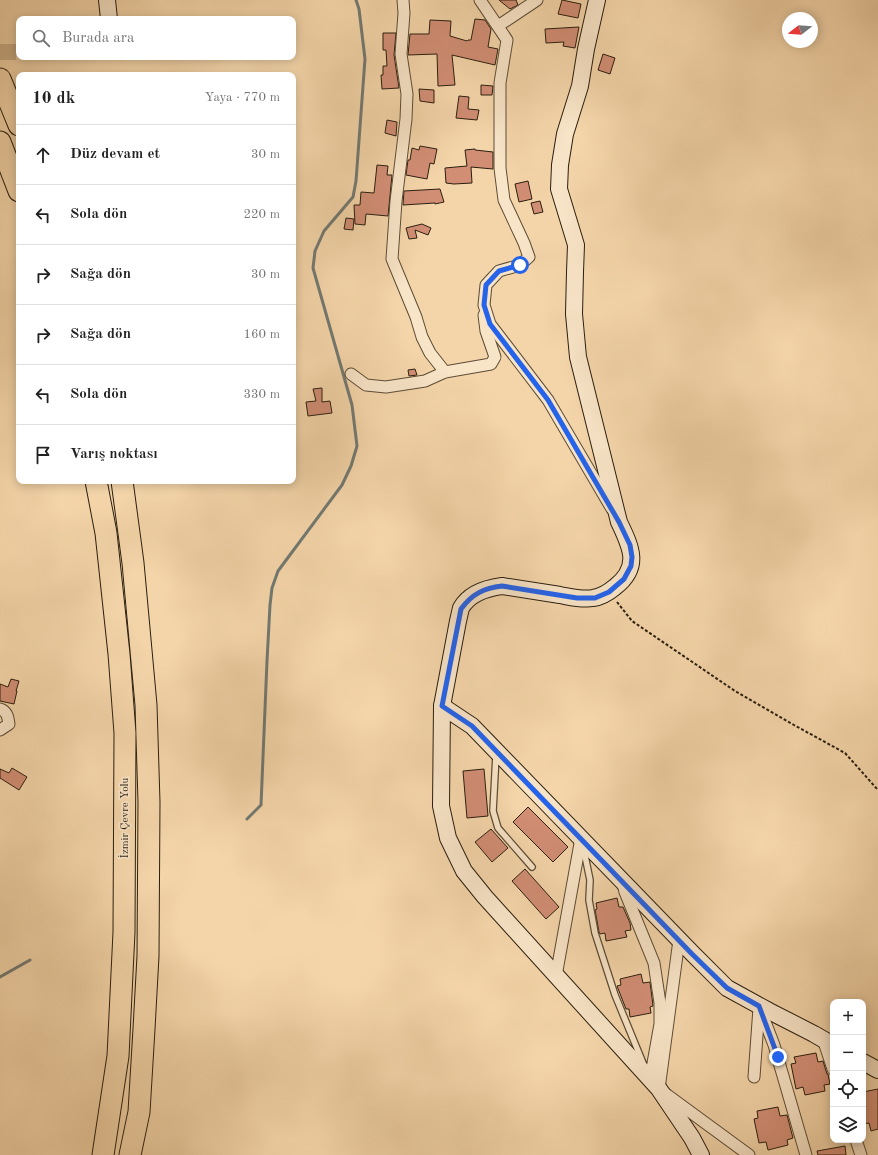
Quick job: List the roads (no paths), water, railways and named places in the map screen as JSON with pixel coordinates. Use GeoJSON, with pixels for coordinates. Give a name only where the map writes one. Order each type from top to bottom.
{"type":"FeatureCollection","features":[{"type":"Feature","properties":{"kind":"highway"},"geometry":{"type":"LineString","coordinates":[[0,79],[16,118]]}},
{"type":"Feature","properties":{"kind":"highway"},"geometry":{"type":"LineString","coordinates":[[0,142],[16,183]]}},
{"type":"Feature","properties":{"kind":"highway","name":"İzmir Çevre Yolu"},"geometry":{"type":"LineString","coordinates":[[97,484],[107,540],[119,654],[125,733],[124,932],[118,1056],[103,1155]]}},
{"type":"Feature","properties":{"kind":"highway","name":"İzmir Çevre Yolu"},"geometry":{"type":"LineString","coordinates":[[122,484],[133,563],[146,705],[149,802],[148,956],[139,1112],[130,1155]]}},
{"type":"Feature","properties":{"kind":"street"},"geometry":{"type":"LineString","coordinates":[[107,0],[109,16]]}},
{"type":"Feature","properties":{"kind":"street"},"geometry":{"type":"LineString","coordinates":[[403,0],[404,13],[402,54],[407,94],[406,119],[396,201],[392,259],[416,317],[422,336],[430,353],[445,372]]}},
{"type":"Feature","properties":{"kind":"street"},"geometry":{"type":"LineString","coordinates":[[351,374],[366,385],[386,386],[425,381],[445,372],[491,364],[495,357],[486,331],[484,305],[486,285],[499,271],[520,265],[529,256],[504,200],[500,168],[500,83],[507,40],[480,0]]}},
{"type":"Feature","properties":{"kind":"street"},"geometry":{"type":"LineString","coordinates":[[498,26],[537,0]]}},
{"type":"Feature","properties":{"kind":"street"},"geometry":{"type":"LineString","coordinates":[[597,0],[586,49],[580,86],[565,134],[560,165],[559,189],[576,245],[574,272],[574,314],[578,358],[619,522]]}},
{"type":"Feature","properties":{"kind":"street"},"geometry":{"type":"LineString","coordinates":[[484,305],[490,324],[548,400],[619,522],[630,545],[632,557],[631,566],[624,579],[609,592],[595,598],[586,599],[502,586],[492,587],[474,595],[461,609],[442,706],[441,806],[448,838],[464,870],[486,897],[655,1084],[692,1138],[701,1155]]}},
{"type":"Feature","properties":{"kind":"street"},"geometry":{"type":"LineString","coordinates":[[442,706],[472,726],[727,988],[828,1042],[830,1053]]}},
{"type":"Feature","properties":{"kind":"street"},"geometry":{"type":"LineString","coordinates":[[0,709],[8,715],[9,724],[0,730]]}},
{"type":"Feature","properties":{"kind":"street"},"geometry":{"type":"LineString","coordinates":[[556,976],[581,838]]}},
{"type":"Feature","properties":{"kind":"street"},"geometry":{"type":"LineString","coordinates":[[622,881],[625,892],[654,963],[660,1003],[660,1024],[655,1084]]}},
{"type":"Feature","properties":{"kind":"street"},"geometry":{"type":"LineString","coordinates":[[655,1084],[679,940]]}},
{"type":"Feature","properties":{"kind":"street"},"geometry":{"type":"LineString","coordinates":[[754,1077],[759,1006]]}},
{"type":"Feature","properties":{"kind":"street"},"geometry":{"type":"LineString","coordinates":[[759,1006],[774,1045],[806,1155]]}},
{"type":"Feature","properties":{"kind":"street"},"geometry":{"type":"LineString","coordinates":[[866,1064],[878,1070]]}},
{"type":"Feature","properties":{"kind":"street"},"geometry":{"type":"LineString","coordinates":[[655,1084],[749,1155]]}},
{"type":"Feature","properties":{"kind":"street"},"geometry":{"type":"LineString","coordinates":[[857,1143],[861,1155]]}},
{"type":"Feature","properties":{"kind":"lane"},"geometry":{"type":"LineString","coordinates":[[496,750],[493,811],[498,828],[532,867]]}},
{"type":"Feature","properties":{"kind":"lane"},"geometry":{"type":"LineString","coordinates":[[581,838],[590,880],[589,900],[595,933],[615,995],[655,1084]]}},
{"type":"Feature","properties":{"kind":"waterway"},"geometry":{"type":"LineString","coordinates":[[247,819],[261,805],[267,661],[272,588],[278,571],[342,485],[351,466],[357,446],[352,405],[313,268],[315,251],[324,231],[353,197],[356,181],[365,59],[359,9],[356,0]]}},
{"type":"Feature","properties":{"kind":"waterway"},"geometry":{"type":"LineString","coordinates":[[0,977],[30,960]]}},
{"type":"Feature","properties":{"kind":"tunnel"},"geometry":{"type":"LineString","coordinates":[[0,52],[16,52]]}}]}
